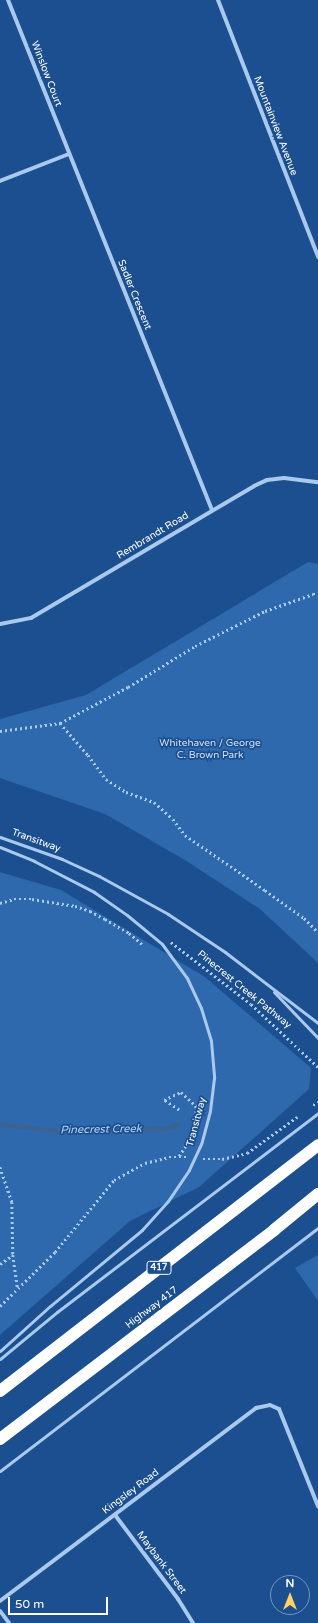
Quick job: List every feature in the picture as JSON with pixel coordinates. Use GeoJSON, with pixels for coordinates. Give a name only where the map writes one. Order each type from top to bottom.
{"type":"FeatureCollection","features":[{"type":"Feature","properties":{"kind":"highway","name":"417"},"geometry":{"type":"LineString","coordinates":[[0,1391],[318,1145]]}},
{"type":"Feature","properties":{"kind":"highway","name":"Highway 417"},"geometry":{"type":"LineString","coordinates":[[0,1440],[274,1230],[318,1194]]}},
{"type":"Feature","properties":{"kind":"highway"},"geometry":{"type":"LineString","coordinates":[[274,1230],[318,1202]]}},
{"type":"Feature","properties":{"kind":"street","name":"Winslow Court"},"geometry":{"type":"LineString","coordinates":[[8,0],[69,154]]}},
{"type":"Feature","properties":{"kind":"street","name":"Mountainview Avenue"},"geometry":{"type":"LineString","coordinates":[[218,0],[318,257]]}},
{"type":"Feature","properties":{"kind":"street"},"geometry":{"type":"LineString","coordinates":[[0,181],[69,154]]}},
{"type":"Feature","properties":{"kind":"street","name":"Sadler Crescent"},"geometry":{"type":"LineString","coordinates":[[69,154],[212,510]]}},
{"type":"Feature","properties":{"kind":"street","name":"Rembrandt Road"},"geometry":{"type":"LineString","coordinates":[[0,624],[31,618],[212,510],[267,480],[284,478],[318,482]]}},
{"type":"Feature","properties":{"kind":"street","name":"Kingsley Road"},"geometry":{"type":"LineString","coordinates":[[0,1601],[256,1408],[270,1405],[279,1410],[318,1506]]}},
{"type":"Feature","properties":{"kind":"street","name":"Maybank Street"},"geometry":{"type":"LineString","coordinates":[[115,1514],[178,1599],[193,1623]]}},
{"type":"Feature","properties":{"kind":"street"},"geometry":{"type":"LineString","coordinates":[[0,1611],[9,1623]]}},
{"type":"Feature","properties":{"kind":"lane","name":"Transitway"},"geometry":{"type":"LineString","coordinates":[[0,837],[62,859],[142,899],[168,914],[225,952],[270,988],[318,1023]]}},
{"type":"Feature","properties":{"kind":"lane","name":"Transitway"},"geometry":{"type":"LineString","coordinates":[[0,847],[74,881],[118,907],[162,944],[187,978],[195,993],[211,1041],[214,1078],[210,1111],[195,1158],[168,1201],[142,1230],[50,1306],[0,1351]]}},
{"type":"Feature","properties":{"kind":"lane","name":"Transitway"},"geometry":{"type":"LineString","coordinates":[[270,988],[318,1038]]}},
{"type":"Feature","properties":{"kind":"lane"},"geometry":{"type":"LineString","coordinates":[[0,1359],[57,1312],[318,1113]]}},
{"type":"Feature","properties":{"kind":"lane"},"geometry":{"type":"LineString","coordinates":[[0,1470],[318,1228]]}},
{"type":"Feature","properties":{"kind":"path"},"geometry":{"type":"LineString","coordinates":[[0,731],[60,723],[128,687],[195,646],[265,611],[313,594],[318,594]]}},
{"type":"Feature","properties":{"kind":"path"},"geometry":{"type":"LineString","coordinates":[[60,723],[88,755],[106,779],[126,792],[154,802],[173,819],[185,835],[304,918],[318,932]]}},
{"type":"Feature","properties":{"kind":"path"},"geometry":{"type":"LineString","coordinates":[[0,903],[14,899],[32,899],[76,906],[90,910],[105,918],[142,944]]}},
{"type":"Feature","properties":{"kind":"path","name":"Pinecrest Creek Pathway"},"geometry":{"type":"LineString","coordinates":[[167,939],[251,1004],[318,1066]]}},
{"type":"Feature","properties":{"kind":"path"},"geometry":{"type":"LineString","coordinates":[[179,1110],[164,1100],[181,1092],[196,1106],[198,1127],[179,1156]]}},
{"type":"Feature","properties":{"kind":"path"},"geometry":{"type":"LineString","coordinates":[[312,1106],[318,1102]]}},
{"type":"Feature","properties":{"kind":"path"},"geometry":{"type":"LineString","coordinates":[[0,1306],[55,1252],[114,1180],[133,1168],[145,1163],[169,1157],[179,1156],[222,1159],[247,1153],[300,1115]]}},
{"type":"Feature","properties":{"kind":"path"},"geometry":{"type":"LineString","coordinates":[[0,1167],[12,1202],[13,1255],[18,1289]]}},
{"type":"Feature","properties":{"kind":"path"},"geometry":{"type":"LineString","coordinates":[[0,1264],[13,1255]]}},
{"type":"Feature","properties":{"kind":"green space","name":"Whitehaven / George C. Brown Park"},"geometry":{"type":"Polygon","coordinates":[[[308,562],[318,564],[318,963],[260,909],[185,860],[105,814],[0,778],[0,719],[86,695],[308,562]]]}},
{"type":"Feature","properties":{"kind":"green space"},"geometry":{"type":"Polygon","coordinates":[[[0,872],[61,890],[205,977],[311,1068],[309,1089],[199,1187],[130,1221],[0,1335],[0,872]]]}},
{"type":"Feature","properties":{"kind":"green space"},"geometry":{"type":"Polygon","coordinates":[[[318,1255],[318,1301],[295,1268],[318,1255]]]}},
{"type":"Feature","properties":{"kind":"waterway","name":"Pinecrest Creek"},"geometry":{"type":"LineString","coordinates":[[0,1124],[62,1132],[164,1129],[178,1125]]}}]}
